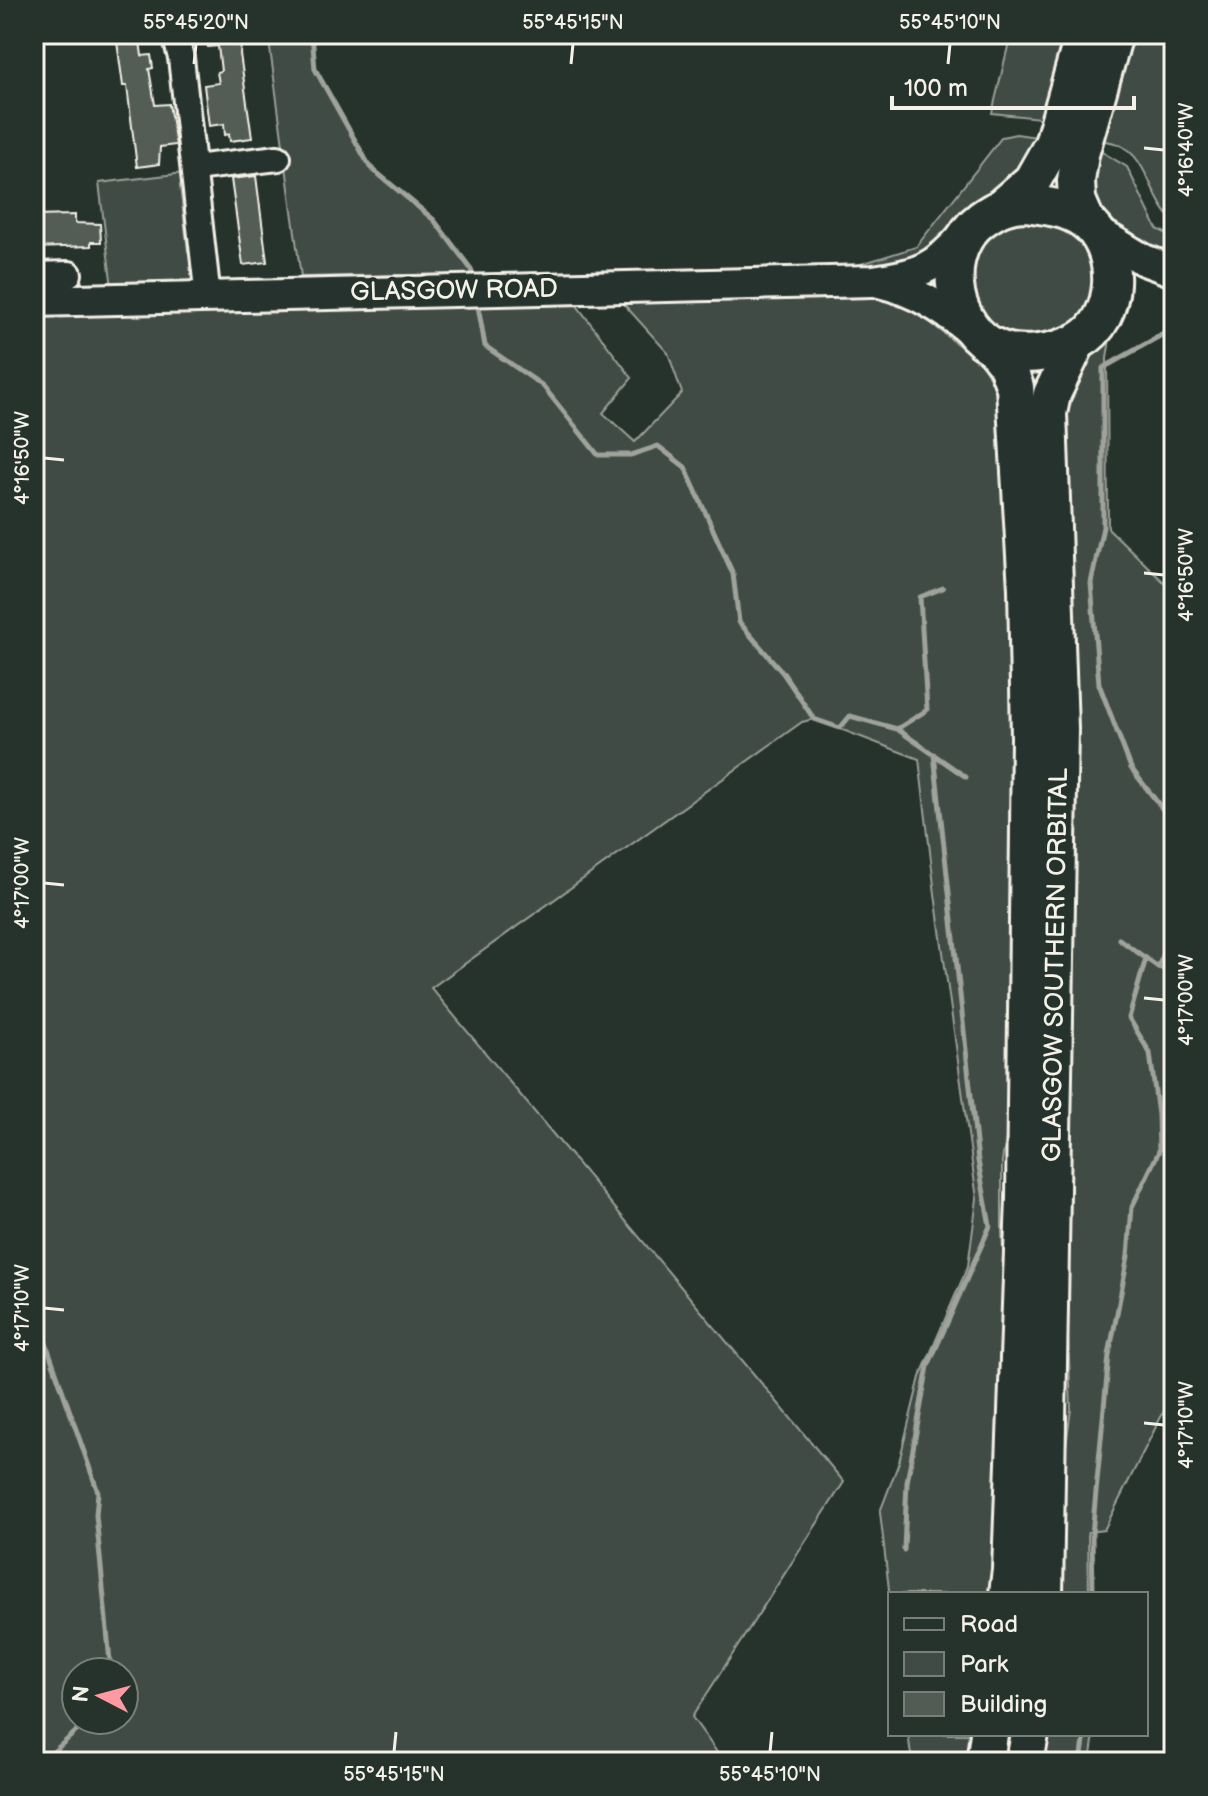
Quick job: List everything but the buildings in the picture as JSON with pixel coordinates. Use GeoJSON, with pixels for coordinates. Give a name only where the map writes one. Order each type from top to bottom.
{"type":"FeatureCollection","features":[{"type":"Feature","properties":{"kind":"highway"},"geometry":{"type":"LineString","coordinates":[[1084,34],[1053,144],[1032,181],[975,224],[964,235],[956,251],[956,293],[968,320],[989,344],[1013,352],[1054,351],[1077,342],[1093,330],[1111,298],[1110,263],[1077,200],[1076,181],[1080,154],[1114,34]]}},
{"type":"Feature","properties":{"kind":"highway"},"geometry":{"type":"LineString","coordinates":[[1004,205],[1026,203],[1052,206],[1091,226]]}},
{"type":"Feature","properties":{"kind":"highway","name":"GLASGOW SOUTHERN ORBITAL"},"geometry":{"type":"LineString","coordinates":[[1044,1592],[1059,729],[1048,413],[1052,394],[1077,342]]}},
{"type":"Feature","properties":{"kind":"highway","name":"GLASGOW SOUTHERN ORBITAL"},"geometry":{"type":"LineString","coordinates":[[989,344],[1006,363],[1017,408],[1027,589],[1030,737],[1025,1199],[1008,1592]]}},
{"type":"Feature","properties":{"kind":"highway"},"geometry":{"type":"LineString","coordinates":[[985,1762],[989,1736]]}},
{"type":"Feature","properties":{"kind":"highway"},"geometry":{"type":"LineString","coordinates":[[1025,1762],[1030,1736]]}},
{"type":"Feature","properties":{"kind":"main road"},"geometry":{"type":"LineString","coordinates":[[1091,226],[1144,260],[1174,271]]}},
{"type":"Feature","properties":{"kind":"main road","name":"GLASGOW ROAD"},"geometry":{"type":"LineString","coordinates":[[34,301],[873,281],[908,276],[934,266],[964,235]]}},
{"type":"Feature","properties":{"kind":"main road"},"geometry":{"type":"LineString","coordinates":[[1111,298],[1142,278],[1174,271]]}},
{"type":"Feature","properties":{"kind":"main road","name":"GLASGOW ROAD"},"geometry":{"type":"LineString","coordinates":[[873,281],[921,296],[989,344]]}},
{"type":"Feature","properties":{"kind":"street"},"geometry":{"type":"LineString","coordinates":[[171,34],[180,49],[208,298]]}},
{"type":"Feature","properties":{"kind":"street"},"geometry":{"type":"LineString","coordinates":[[194,168],[278,158]]}},
{"type":"Feature","properties":{"kind":"street"},"geometry":{"type":"LineString","coordinates":[[34,275],[69,274]]}},
{"type":"Feature","properties":{"kind":"green space"},"geometry":{"type":"Polygon","coordinates":[[[268,34],[312,34],[315,70],[370,167],[434,220],[471,269],[473,277],[301,277],[268,34]]]}},
{"type":"Feature","properties":{"kind":"green space"},"geometry":{"type":"Polygon","coordinates":[[[1011,34],[1068,34],[1049,119],[992,113],[1011,34]]]}},
{"type":"Feature","properties":{"kind":"green space"},"geometry":{"type":"Polygon","coordinates":[[[1129,34],[1174,34],[1174,221],[1130,152],[1104,141],[1102,152],[1127,167],[1157,229],[1174,237],[1174,260],[1123,240],[1090,197],[1092,160],[1129,34]]]}},
{"type":"Feature","properties":{"kind":"green space"},"geometry":{"type":"Polygon","coordinates":[[[1016,134],[1044,138],[1006,189],[967,207],[933,253],[895,269],[832,273],[916,247],[1002,137],[1016,134]]]}},
{"type":"Feature","properties":{"kind":"green space"},"geometry":{"type":"Polygon","coordinates":[[[185,173],[180,186],[188,251],[195,257],[195,283],[112,288],[99,183],[185,173]]]}},
{"type":"Feature","properties":{"kind":"green space"},"geometry":{"type":"Polygon","coordinates":[[[1036,214],[1072,229],[1085,243],[1094,274],[1089,307],[1071,331],[1057,337],[1001,337],[972,307],[967,263],[993,226],[1036,214]]]}},
{"type":"Feature","properties":{"kind":"green space"},"geometry":{"type":"Polygon","coordinates":[[[850,293],[901,299],[982,364],[996,389],[1013,724],[1013,1098],[1002,1161],[1006,1310],[993,1592],[889,1592],[880,1512],[899,1462],[920,1377],[968,1266],[977,1199],[919,759],[814,719],[802,722],[431,988],[844,1482],[692,1717],[724,1762],[34,1762],[34,314],[572,299],[632,378],[603,413],[635,442],[682,393],[668,353],[621,301],[850,293]]]}},
{"type":"Feature","properties":{"kind":"green space"},"geometry":{"type":"Polygon","coordinates":[[[1111,333],[1107,358],[1108,528],[1174,592],[1174,1391],[1104,1530],[1088,1532],[1089,1592],[1054,1592],[1057,1515],[1071,1409],[1066,1284],[1061,426],[1079,366],[1111,333]]]}},
{"type":"Feature","properties":{"kind":"green space"},"geometry":{"type":"Polygon","coordinates":[[[908,1736],[977,1736],[973,1762],[912,1762],[908,1736]]]}},
{"type":"Feature","properties":{"kind":"green space"},"geometry":{"type":"Polygon","coordinates":[[[1041,1736],[1094,1736],[1090,1762],[1038,1762],[1041,1736]]]}},
{"type":"Feature","properties":{"kind":"waterway"},"geometry":{"type":"LineString","coordinates":[[312,34],[315,69],[370,167],[434,220],[471,269],[474,282]]}},
{"type":"Feature","properties":{"kind":"waterway"},"geometry":{"type":"LineString","coordinates":[[477,300],[485,346],[543,386],[598,455],[631,455],[658,446],[685,467],[733,574],[739,622],[783,673],[814,719],[840,728],[850,716],[897,729],[966,777]]}},
{"type":"Feature","properties":{"kind":"waterway"},"geometry":{"type":"LineString","coordinates":[[1174,328],[1103,368],[1103,527],[1091,583],[1099,684],[1131,768],[1174,824]]}},
{"type":"Feature","properties":{"kind":"waterway"},"geometry":{"type":"LineString","coordinates":[[897,729],[927,710],[920,597],[943,588]]}},
{"type":"Feature","properties":{"kind":"waterway"},"geometry":{"type":"LineString","coordinates":[[904,1550],[907,1482],[928,1366],[990,1226],[978,1161],[934,754]]}},
{"type":"Feature","properties":{"kind":"waterway"},"geometry":{"type":"LineString","coordinates":[[1158,967],[1174,930]]}},
{"type":"Feature","properties":{"kind":"waterway"},"geometry":{"type":"LineString","coordinates":[[1119,939],[1158,967],[1174,973]]}},
{"type":"Feature","properties":{"kind":"waterway"},"geometry":{"type":"LineString","coordinates":[[1093,1592],[1092,1534],[1109,1355],[1128,1256],[1132,1207],[1159,1151],[1150,1053],[1129,1018],[1146,958]]}},
{"type":"Feature","properties":{"kind":"waterway"},"geometry":{"type":"LineString","coordinates":[[34,1309],[98,1492],[96,1515],[109,1656]]}},
{"type":"Feature","properties":{"kind":"waterway"},"geometry":{"type":"LineString","coordinates":[[42,1762],[71,1736]]}},
{"type":"Feature","properties":{"kind":"waterway"},"geometry":{"type":"LineString","coordinates":[[1081,1762],[1085,1736]]}}]}
